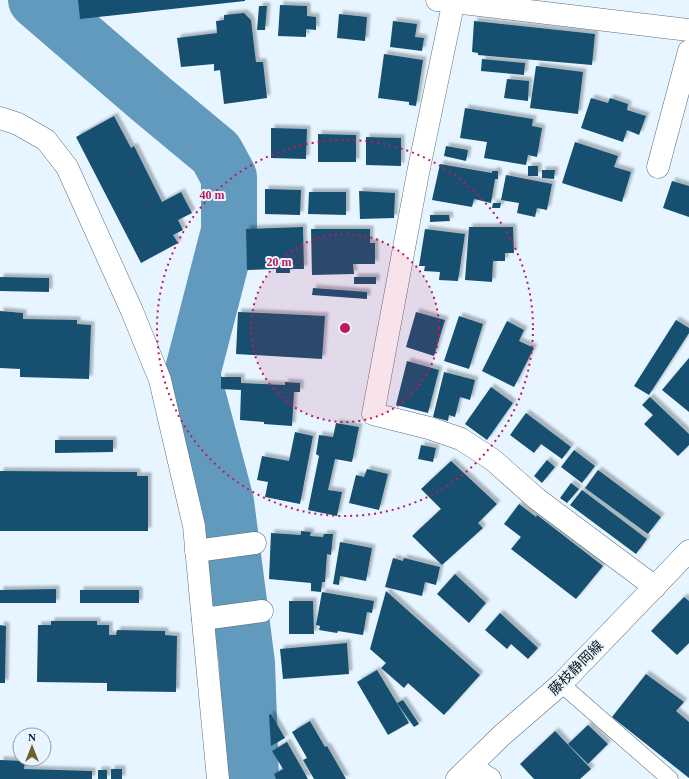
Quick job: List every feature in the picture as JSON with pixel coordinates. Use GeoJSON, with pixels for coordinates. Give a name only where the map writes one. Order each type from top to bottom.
{"type":"FeatureCollection","features":[{"type":"Feature","properties":{"kind":"street"},"geometry":{"type":"LineString","coordinates":[[655,587],[537,499],[493,460],[461,439],[429,428],[372,414],[418,173],[448,1],[689,30]]}},
{"type":"Feature","properties":{"kind":"street"},"geometry":{"type":"LineString","coordinates":[[658,167],[689,51]]}},
{"type":"Feature","properties":{"kind":"street"},"geometry":{"type":"LineString","coordinates":[[0,118],[18,124],[46,140],[67,167],[132,311],[160,380],[194,526],[218,779]]}},
{"type":"Feature","properties":{"kind":"street"},"geometry":{"type":"LineString","coordinates":[[196,551],[255,544]]}},
{"type":"Feature","properties":{"kind":"street","name":"藤枝静岡線"},"geometry":{"type":"LineString","coordinates":[[464,773],[501,736],[561,684],[689,551]]}},
{"type":"Feature","properties":{"kind":"street"},"geometry":{"type":"LineString","coordinates":[[203,619],[262,611]]}},
{"type":"Feature","properties":{"kind":"street"},"geometry":{"type":"LineString","coordinates":[[464,773],[490,779]]}},
{"type":"Feature","properties":{"kind":"lane"},"geometry":{"type":"LineString","coordinates":[[561,684],[670,779]]}},
{"type":"Feature","properties":{"kind":"building"},"geometry":{"type":"Polygon","coordinates":[[[78,0],[245,0],[245,1],[80,19],[78,0]]]}},
{"type":"Feature","properties":{"kind":"building"},"geometry":{"type":"Polygon","coordinates":[[[280,5],[307,6],[307,16],[316,17],[316,30],[306,29],[306,37],[278,36],[280,5]]]}},
{"type":"Feature","properties":{"kind":"building"},"geometry":{"type":"Polygon","coordinates":[[[259,6],[267,6],[265,30],[257,30],[259,6]]]}},
{"type":"Feature","properties":{"kind":"building"},"geometry":{"type":"Polygon","coordinates":[[[244,13],[251,20],[256,62],[263,62],[267,98],[224,104],[220,70],[214,71],[214,64],[181,67],[177,38],[217,33],[216,21],[224,20],[224,15],[244,13]]]}},
{"type":"Feature","properties":{"kind":"building"},"geometry":{"type":"Polygon","coordinates":[[[339,14],[367,17],[365,41],[337,38],[339,14]]]}},
{"type":"Feature","properties":{"kind":"building"},"geometry":{"type":"Polygon","coordinates":[[[393,21],[417,24],[415,37],[424,38],[422,51],[390,47],[393,21]]]}},
{"type":"Feature","properties":{"kind":"building"},"geometry":{"type":"Polygon","coordinates":[[[474,21],[595,34],[592,65],[478,55],[478,53],[472,52],[474,21]]]}},
{"type":"Feature","properties":{"kind":"building"},"geometry":{"type":"Polygon","coordinates":[[[384,54],[423,60],[416,106],[409,105],[409,102],[378,98],[384,54]]]}},
{"type":"Feature","properties":{"kind":"building"},"geometry":{"type":"Polygon","coordinates":[[[482,59],[525,63],[524,75],[481,71],[482,59]]]}},
{"type":"Feature","properties":{"kind":"building"},"geometry":{"type":"Polygon","coordinates":[[[536,66],[583,72],[578,114],[530,108],[536,66]]]}},
{"type":"Feature","properties":{"kind":"building"},"geometry":{"type":"Polygon","coordinates":[[[507,79],[529,81],[528,101],[504,98],[507,79]]]}},
{"type":"Feature","properties":{"kind":"building"},"geometry":{"type":"Polygon","coordinates":[[[591,98],[608,103],[610,98],[628,104],[627,110],[646,116],[639,135],[627,130],[623,142],[581,128],[591,98]]]}},
{"type":"Feature","properties":{"kind":"building"},"geometry":{"type":"Polygon","coordinates":[[[465,108],[533,119],[532,126],[542,128],[537,157],[528,155],[526,165],[484,158],[487,142],[460,138],[465,108]]]}},
{"type":"Feature","properties":{"kind":"building"},"geometry":{"type":"Polygon","coordinates":[[[114,116],[131,148],[134,146],[162,202],[181,192],[192,213],[178,220],[183,230],[173,235],[178,243],[141,263],[76,137],[114,116]]]}},
{"type":"Feature","properties":{"kind":"building"},"geometry":{"type":"Polygon","coordinates":[[[271,128],[307,129],[306,159],[271,158],[271,128]]]}},
{"type":"Feature","properties":{"kind":"building"},"geometry":{"type":"Polygon","coordinates":[[[318,134],[356,135],[356,162],[318,162],[318,134]]]}},
{"type":"Feature","properties":{"kind":"building"},"geometry":{"type":"Polygon","coordinates":[[[366,137],[401,138],[401,166],[366,165],[366,137]]]}},
{"type":"Feature","properties":{"kind":"building"},"geometry":{"type":"Polygon","coordinates":[[[575,142],[618,156],[614,167],[631,172],[622,202],[562,183],[575,142]]]}},
{"type":"Feature","properties":{"kind":"building"},"geometry":{"type":"Polygon","coordinates":[[[446,146],[468,150],[466,161],[444,156],[446,146]]]}},
{"type":"Feature","properties":{"kind":"building"},"geometry":{"type":"Polygon","coordinates":[[[440,164],[492,173],[492,171],[498,171],[498,179],[495,179],[491,203],[474,199],[472,207],[432,200],[440,164]]]}},
{"type":"Feature","properties":{"kind":"building"},"geometry":{"type":"Polygon","coordinates":[[[528,166],[538,166],[538,176],[528,176],[528,166]]]}},
{"type":"Feature","properties":{"kind":"building"},"geometry":{"type":"Polygon","coordinates":[[[542,170],[555,170],[554,179],[542,178],[542,170]]]}},
{"type":"Feature","properties":{"kind":"building"},"geometry":{"type":"Polygon","coordinates":[[[506,175],[552,184],[547,210],[537,208],[535,217],[517,213],[519,203],[501,200],[506,175]]]}},
{"type":"Feature","properties":{"kind":"building"},"geometry":{"type":"Polygon","coordinates":[[[672,181],[689,186],[689,217],[663,208],[672,181]]]}},
{"type":"Feature","properties":{"kind":"building"},"geometry":{"type":"Polygon","coordinates":[[[265,189],[301,190],[300,215],[265,214],[265,189]]]}},
{"type":"Feature","properties":{"kind":"building"},"geometry":{"type":"Polygon","coordinates":[[[359,191],[395,193],[394,218],[360,219],[359,191]]]}},
{"type":"Feature","properties":{"kind":"building"},"geometry":{"type":"Polygon","coordinates":[[[309,192],[346,192],[346,215],[308,214],[309,192]]]}},
{"type":"Feature","properties":{"kind":"building"},"geometry":{"type":"Polygon","coordinates":[[[493,203],[501,203],[500,208],[492,208],[493,203]]]}},
{"type":"Feature","properties":{"kind":"building"},"geometry":{"type":"Polygon","coordinates":[[[430,215],[449,215],[450,221],[430,222],[430,215]]]}},
{"type":"Feature","properties":{"kind":"building"},"geometry":{"type":"Polygon","coordinates":[[[303,227],[304,269],[290,269],[290,273],[276,273],[276,269],[247,270],[246,229],[303,227]]]}},
{"type":"Feature","properties":{"kind":"building"},"geometry":{"type":"Polygon","coordinates":[[[469,227],[513,227],[514,253],[505,253],[505,261],[493,261],[492,282],[465,280],[469,227]]]}},
{"type":"Feature","properties":{"kind":"building"},"geometry":{"type":"Polygon","coordinates":[[[311,229],[370,229],[370,243],[375,243],[375,264],[353,264],[354,274],[312,275],[311,229]]]}},
{"type":"Feature","properties":{"kind":"building"},"geometry":{"type":"Polygon","coordinates":[[[425,229],[465,234],[458,281],[439,280],[440,272],[424,271],[425,266],[419,266],[425,229]]]}},
{"type":"Feature","properties":{"kind":"building"},"geometry":{"type":"Polygon","coordinates":[[[0,277],[49,278],[49,292],[0,291],[0,277]]]}},
{"type":"Feature","properties":{"kind":"building"},"geometry":{"type":"Polygon","coordinates":[[[354,277],[376,277],[376,284],[354,284],[354,277]]]}},
{"type":"Feature","properties":{"kind":"building"},"geometry":{"type":"Polygon","coordinates":[[[313,288],[367,292],[367,299],[312,295],[313,288]]]}},
{"type":"Feature","properties":{"kind":"building"},"geometry":{"type":"Polygon","coordinates":[[[0,311],[23,313],[23,319],[77,320],[77,324],[91,325],[89,379],[20,377],[20,369],[0,368],[0,311]]]}},
{"type":"Feature","properties":{"kind":"building"},"geometry":{"type":"Polygon","coordinates":[[[238,312],[325,316],[322,359],[236,354],[238,312]]]}},
{"type":"Feature","properties":{"kind":"building"},"geometry":{"type":"Polygon","coordinates":[[[416,312],[445,320],[434,356],[406,347],[416,312]]]}},
{"type":"Feature","properties":{"kind":"building"},"geometry":{"type":"Polygon","coordinates":[[[459,316],[483,324],[469,369],[444,361],[459,316]]]}},
{"type":"Feature","properties":{"kind":"building"},"geometry":{"type":"Polygon","coordinates":[[[676,320],[689,328],[689,333],[649,395],[634,386],[676,320]]]}},
{"type":"Feature","properties":{"kind":"building"},"geometry":{"type":"Polygon","coordinates":[[[507,321],[524,330],[519,341],[534,348],[514,387],[482,371],[507,321]]]}},
{"type":"Feature","properties":{"kind":"building"},"geometry":{"type":"Polygon","coordinates":[[[689,358],[689,412],[662,390],[689,358]]]}},
{"type":"Feature","properties":{"kind":"building"},"geometry":{"type":"Polygon","coordinates":[[[407,361],[439,370],[428,413],[396,405],[407,361]]]}},
{"type":"Feature","properties":{"kind":"building"},"geometry":{"type":"Polygon","coordinates":[[[444,372],[475,380],[470,400],[460,397],[455,417],[449,415],[448,421],[433,417],[444,372]]]}},
{"type":"Feature","properties":{"kind":"building"},"geometry":{"type":"Polygon","coordinates":[[[221,377],[241,377],[241,383],[285,385],[285,382],[300,383],[300,392],[294,392],[292,426],[264,424],[264,422],[240,420],[241,390],[221,389],[221,377]]]}},
{"type":"Feature","properties":{"kind":"building"},"geometry":{"type":"Polygon","coordinates":[[[491,387],[513,403],[487,440],[465,424],[491,387]]]}},
{"type":"Feature","properties":{"kind":"building"},"geometry":{"type":"Polygon","coordinates":[[[650,397],[689,434],[689,445],[678,456],[644,424],[653,415],[642,405],[650,397]]]}},
{"type":"Feature","properties":{"kind":"building"},"geometry":{"type":"Polygon","coordinates":[[[526,413],[571,447],[562,459],[541,444],[534,453],[510,435],[526,413]]]}},
{"type":"Feature","properties":{"kind":"building"},"geometry":{"type":"Polygon","coordinates":[[[336,423],[359,427],[352,462],[335,459],[328,490],[342,492],[337,516],[308,510],[319,456],[316,454],[319,435],[333,437],[336,423]]]}},
{"type":"Feature","properties":{"kind":"building"},"geometry":{"type":"Polygon","coordinates":[[[295,432],[313,436],[300,504],[265,497],[268,482],[257,480],[262,456],[289,461],[295,432]]]}},
{"type":"Feature","properties":{"kind":"building"},"geometry":{"type":"Polygon","coordinates":[[[55,440],[113,440],[113,452],[55,453],[55,440]]]}},
{"type":"Feature","properties":{"kind":"building"},"geometry":{"type":"Polygon","coordinates":[[[421,445],[436,448],[433,462],[418,459],[421,445]]]}},
{"type":"Feature","properties":{"kind":"building"},"geometry":{"type":"Polygon","coordinates":[[[574,450],[595,466],[582,483],[561,467],[574,450]]]}},
{"type":"Feature","properties":{"kind":"building"},"geometry":{"type":"Polygon","coordinates":[[[547,460],[555,467],[542,483],[534,476],[547,460]]]}},
{"type":"Feature","properties":{"kind":"building"},"geometry":{"type":"Polygon","coordinates":[[[451,461],[497,504],[478,523],[483,528],[442,565],[412,536],[441,509],[421,489],[451,461]]]}},
{"type":"Feature","properties":{"kind":"building"},"geometry":{"type":"Polygon","coordinates":[[[367,469],[388,474],[379,510],[349,503],[356,475],[364,477],[367,469]]]}},
{"type":"Feature","properties":{"kind":"building"},"geometry":{"type":"Polygon","coordinates":[[[598,470],[661,517],[648,534],[585,488],[598,470]]]}},
{"type":"Feature","properties":{"kind":"building"},"geometry":{"type":"Polygon","coordinates":[[[0,471],[137,472],[137,476],[148,476],[148,531],[0,531],[0,471]]]}},
{"type":"Feature","properties":{"kind":"building"},"geometry":{"type":"Polygon","coordinates":[[[571,483],[579,489],[567,503],[560,498],[571,483]]]}},
{"type":"Feature","properties":{"kind":"building"},"geometry":{"type":"Polygon","coordinates":[[[582,490],[647,539],[636,554],[570,505],[582,490]]]}},
{"type":"Feature","properties":{"kind":"building"},"geometry":{"type":"Polygon","coordinates":[[[519,504],[536,517],[537,515],[603,566],[576,599],[511,549],[521,537],[504,524],[519,504]]]}},
{"type":"Feature","properties":{"kind":"building"},"geometry":{"type":"Polygon","coordinates":[[[301,531],[311,532],[310,536],[323,537],[324,534],[333,534],[331,555],[327,554],[325,582],[322,582],[321,592],[311,591],[311,583],[269,579],[271,533],[301,535],[301,531]]]}},
{"type":"Feature","properties":{"kind":"building"},"geometry":{"type":"Polygon","coordinates":[[[340,542],[372,548],[366,581],[340,576],[339,585],[333,584],[340,542]]]}},
{"type":"Feature","properties":{"kind":"building"},"geometry":{"type":"Polygon","coordinates":[[[393,558],[403,561],[404,558],[440,567],[436,585],[425,582],[422,596],[385,587],[393,558]]]}},
{"type":"Feature","properties":{"kind":"building"},"geometry":{"type":"Polygon","coordinates":[[[455,574],[486,603],[469,623],[437,594],[455,574]]]}},
{"type":"Feature","properties":{"kind":"building"},"geometry":{"type":"Polygon","coordinates":[[[56,589],[56,603],[0,603],[0,590],[56,589]]]}},
{"type":"Feature","properties":{"kind":"building"},"geometry":{"type":"Polygon","coordinates":[[[80,590],[139,590],[139,603],[80,603],[80,590]]]}},
{"type":"Feature","properties":{"kind":"building"},"geometry":{"type":"Polygon","coordinates":[[[386,591],[480,675],[444,715],[408,683],[404,688],[381,668],[386,663],[370,649],[386,591]]]}},
{"type":"Feature","properties":{"kind":"building"},"geometry":{"type":"Polygon","coordinates":[[[322,592],[374,601],[372,613],[367,612],[363,635],[319,630],[320,626],[316,625],[322,592]]]}},
{"type":"Feature","properties":{"kind":"building"},"geometry":{"type":"Polygon","coordinates":[[[684,597],[689,601],[689,643],[677,655],[651,631],[684,597]]]}},
{"type":"Feature","properties":{"kind":"building"},"geometry":{"type":"Polygon","coordinates":[[[289,601],[313,601],[314,634],[289,634],[289,601]]]}},
{"type":"Feature","properties":{"kind":"building"},"geometry":{"type":"Polygon","coordinates":[[[500,613],[538,648],[528,659],[511,644],[507,649],[485,630],[500,613]]]}},
{"type":"Feature","properties":{"kind":"building"},"geometry":{"type":"Polygon","coordinates":[[[51,621],[97,621],[97,625],[109,625],[109,635],[116,635],[117,630],[165,631],[165,635],[177,636],[176,692],[107,691],[107,683],[37,682],[38,625],[51,625],[51,621]]]}},
{"type":"Feature","properties":{"kind":"building"},"geometry":{"type":"Polygon","coordinates":[[[0,625],[6,626],[5,683],[0,683],[0,625]]]}},
{"type":"Feature","properties":{"kind":"building"},"geometry":{"type":"Polygon","coordinates":[[[347,643],[349,674],[283,679],[280,649],[347,643]]]}},
{"type":"Feature","properties":{"kind":"building"},"geometry":{"type":"Polygon","coordinates":[[[377,670],[409,723],[388,735],[357,682],[377,670]]]}},
{"type":"Feature","properties":{"kind":"building"},"geometry":{"type":"Polygon","coordinates":[[[646,674],[684,702],[676,711],[689,722],[689,778],[612,717],[646,674]]]}},
{"type":"Feature","properties":{"kind":"building"},"geometry":{"type":"Polygon","coordinates":[[[403,700],[419,724],[414,727],[397,703],[403,700]]]}},
{"type":"Feature","properties":{"kind":"building"},"geometry":{"type":"Polygon","coordinates":[[[271,714],[285,738],[271,746],[269,715],[271,714]]]}},
{"type":"Feature","properties":{"kind":"building"},"geometry":{"type":"Polygon","coordinates":[[[310,721],[325,747],[327,746],[346,779],[314,779],[303,760],[307,758],[292,732],[310,721]]]}},
{"type":"Feature","properties":{"kind":"building"},"geometry":{"type":"Polygon","coordinates":[[[588,725],[608,744],[588,764],[568,744],[588,725]]]}},
{"type":"Feature","properties":{"kind":"building"},"geometry":{"type":"Polygon","coordinates":[[[555,731],[591,769],[580,779],[534,779],[520,764],[555,731]]]}},
{"type":"Feature","properties":{"kind":"building"},"geometry":{"type":"Polygon","coordinates":[[[287,742],[308,779],[276,779],[274,774],[283,769],[272,751],[287,742]]]}},
{"type":"Feature","properties":{"kind":"building"},"geometry":{"type":"Polygon","coordinates":[[[0,760],[12,760],[12,767],[24,767],[24,769],[92,771],[92,779],[0,779],[0,760]]]}},
{"type":"Feature","properties":{"kind":"building"},"geometry":{"type":"Polygon","coordinates":[[[111,769],[122,769],[122,779],[111,779],[111,769]]]}},
{"type":"Feature","properties":{"kind":"building"},"geometry":{"type":"Polygon","coordinates":[[[98,770],[107,770],[107,779],[98,779],[98,770]]]}},
{"type":"Feature","properties":{"kind":"waterway"},"geometry":{"type":"LineString","coordinates":[[36,0],[216,153],[229,177],[229,231],[192,374],[226,502],[247,663],[251,779]]}}]}
